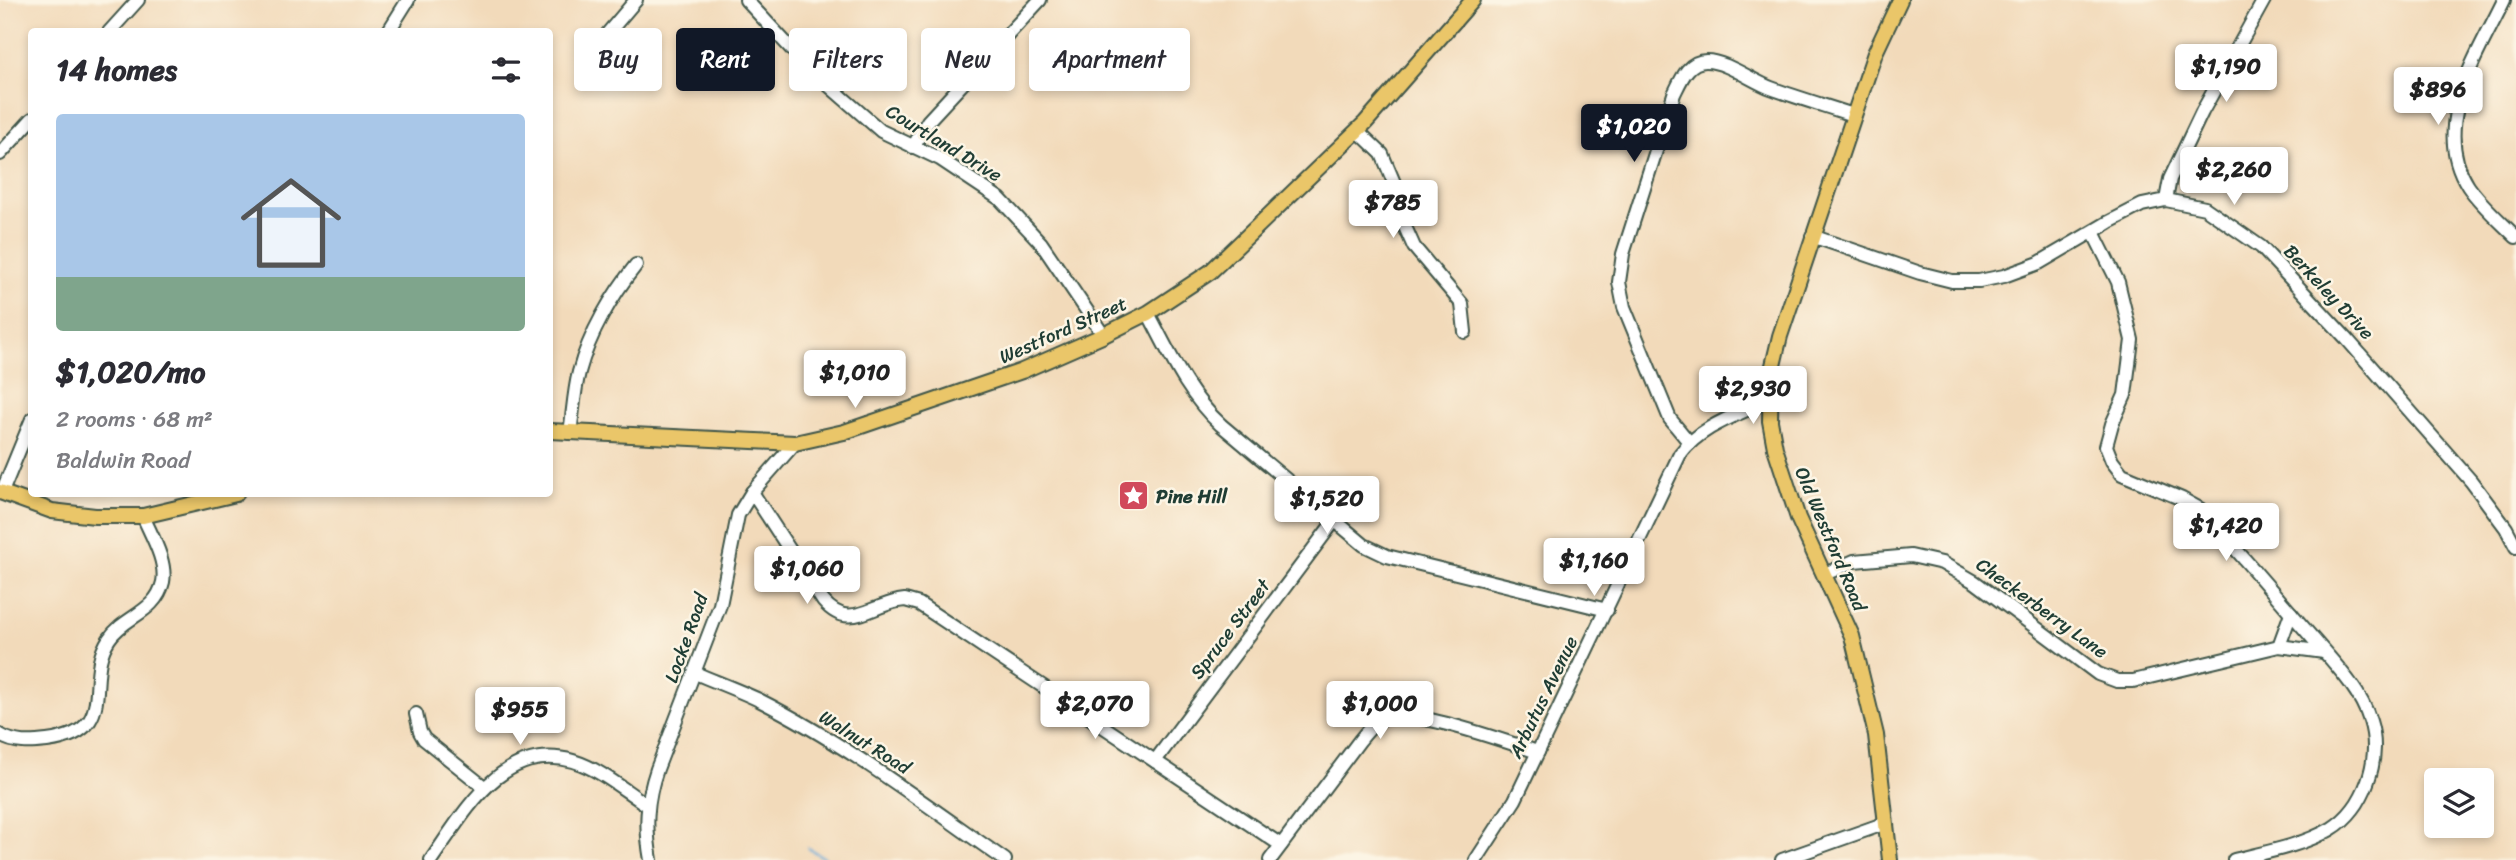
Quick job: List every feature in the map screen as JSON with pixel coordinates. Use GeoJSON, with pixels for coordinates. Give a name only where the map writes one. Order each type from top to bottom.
{"type":"FeatureCollection","features":[{"type":"Feature","properties":{"kind":"main road","name":"Westford Street"},"geometry":{"type":"LineString","coordinates":[[553,431],[794,443],[844,432],[1022,371],[1104,336],[1148,313],[1210,272],[1358,131],[1473,0]]}},
{"type":"Feature","properties":{"kind":"main road","name":"Old Westford Road"},"geometry":{"type":"LineString","coordinates":[[1890,860],[1876,735],[1852,636],[1798,518],[1782,475],[1770,421],[1770,399],[1771,374],[1780,337],[1812,236],[1875,53],[1900,0]]}},
{"type":"Feature","properties":{"kind":"main road"},"geometry":{"type":"LineString","coordinates":[[1,492],[52,511],[95,516],[143,516],[223,497]]}},
{"type":"Feature","properties":{"kind":"street"},"geometry":{"type":"LineString","coordinates":[[113,28],[138,0]]}},
{"type":"Feature","properties":{"kind":"street"},"geometry":{"type":"LineString","coordinates":[[390,28],[408,0]]}},
{"type":"Feature","properties":{"kind":"street"},"geometry":{"type":"LineString","coordinates":[[612,28],[636,0]]}},
{"type":"Feature","properties":{"kind":"street"},"geometry":{"type":"LineString","coordinates":[[913,147],[928,121],[1040,0]]}},
{"type":"Feature","properties":{"kind":"street"},"geometry":{"type":"LineString","coordinates":[[2166,200],[2170,179],[2264,0]]}},
{"type":"Feature","properties":{"kind":"street"},"geometry":{"type":"LineString","coordinates":[[2504,0],[2462,89],[2455,116],[2454,136],[2460,170],[2468,186],[2516,237]]}},
{"type":"Feature","properties":{"kind":"street","name":"Courtland Drive"},"geometry":{"type":"LineString","coordinates":[[752,2],[811,70],[881,131],[940,159],[978,183],[1024,222],[1104,336]]}},
{"type":"Feature","properties":{"kind":"street"},"geometry":{"type":"LineString","coordinates":[[1689,442],[1670,419],[1624,307],[1619,282],[1623,254],[1633,221],[1674,93],[1684,73],[1695,64],[1706,61],[1720,64],[1769,88],[1853,115]]}},
{"type":"Feature","properties":{"kind":"street"},"geometry":{"type":"LineString","coordinates":[[0,154],[28,122]]}},
{"type":"Feature","properties":{"kind":"street"},"geometry":{"type":"LineString","coordinates":[[1358,131],[1382,155],[1395,185],[1402,220],[1415,247],[1462,303],[1465,332]]}},
{"type":"Feature","properties":{"kind":"street","name":"Berkeley Drive"},"geometry":{"type":"LineString","coordinates":[[1812,236],[1952,281],[1979,281],[2004,276],[2039,263],[2142,205],[2166,200],[2205,208],[2261,247],[2346,338],[2471,481],[2506,528],[2516,547]]}},
{"type":"Feature","properties":{"kind":"street"},"geometry":{"type":"LineString","coordinates":[[2093,232],[2118,282],[2132,340],[2125,395],[2106,446],[2112,461],[2122,474],[2200,509],[2324,652],[2361,701],[2370,721],[2374,757],[2370,777],[2350,813],[2332,828],[2309,839],[2278,850],[2234,860]]}},
{"type":"Feature","properties":{"kind":"street"},"geometry":{"type":"LineString","coordinates":[[570,433],[579,372],[592,337],[621,284],[636,265]]}},
{"type":"Feature","properties":{"kind":"street"},"geometry":{"type":"LineString","coordinates":[[1148,313],[1186,383],[1202,406],[1364,545],[1387,556],[1607,610]]}},
{"type":"Feature","properties":{"kind":"street","name":"Arbutus Avenue"},"geometry":{"type":"LineString","coordinates":[[1476,860],[1507,815],[1680,454],[1689,442],[1710,427],[1770,399]]}},
{"type":"Feature","properties":{"kind":"street"},"geometry":{"type":"LineString","coordinates":[[1,492],[28,428]]}},
{"type":"Feature","properties":{"kind":"street","name":"Locke Road"},"geometry":{"type":"LineString","coordinates":[[651,860],[646,827],[647,805],[654,778],[720,605],[741,508],[794,443]]}},
{"type":"Feature","properties":{"kind":"street"},"geometry":{"type":"LineString","coordinates":[[752,492],[823,601],[835,613],[848,617],[898,600],[919,604],[1281,845]]}},
{"type":"Feature","properties":{"kind":"street"},"geometry":{"type":"LineString","coordinates":[[0,736],[25,743],[59,739],[72,735],[87,723],[94,706],[106,643],[121,626],[148,607],[163,582],[162,563],[143,516]]}},
{"type":"Feature","properties":{"kind":"street","name":"Spruce Street"},"geometry":{"type":"LineString","coordinates":[[1156,761],[1335,520]]}},
{"type":"Feature","properties":{"kind":"street","name":"Checkerberry Lane"},"geometry":{"type":"LineString","coordinates":[[1825,574],[1854,561],[1911,556],[1942,563],[1975,582],[2098,674],[2117,681],[2156,677],[2279,646],[2324,652]]}},
{"type":"Feature","properties":{"kind":"street"},"geometry":{"type":"LineString","coordinates":[[2279,646],[2291,613]]}},
{"type":"Feature","properties":{"kind":"street","name":"Walnut Road"},"geometry":{"type":"LineString","coordinates":[[695,673],[758,700],[794,721],[917,799],[1005,860]]}},
{"type":"Feature","properties":{"kind":"street"},"geometry":{"type":"LineString","coordinates":[[416,714],[424,739],[484,787]]}},
{"type":"Feature","properties":{"kind":"street"},"geometry":{"type":"LineString","coordinates":[[1270,860],[1360,740],[1376,722],[1385,717],[1395,715],[1428,720],[1538,752]]}},
{"type":"Feature","properties":{"kind":"street"},"geometry":{"type":"LineString","coordinates":[[431,860],[484,787],[514,766],[536,760],[559,759],[586,766],[647,805]]}},
{"type":"Feature","properties":{"kind":"street"},"geometry":{"type":"LineString","coordinates":[[1782,860],[1886,823]]}},
{"type":"Feature","properties":{"kind":"waterway"},"geometry":{"type":"LineString","coordinates":[[808,848],[828,860]]}},
{"type":"Feature","properties":{"kind":"place","name":"Pine Hill"},"geometry":{"type":"Point","coordinates":[1133,496]}}]}
